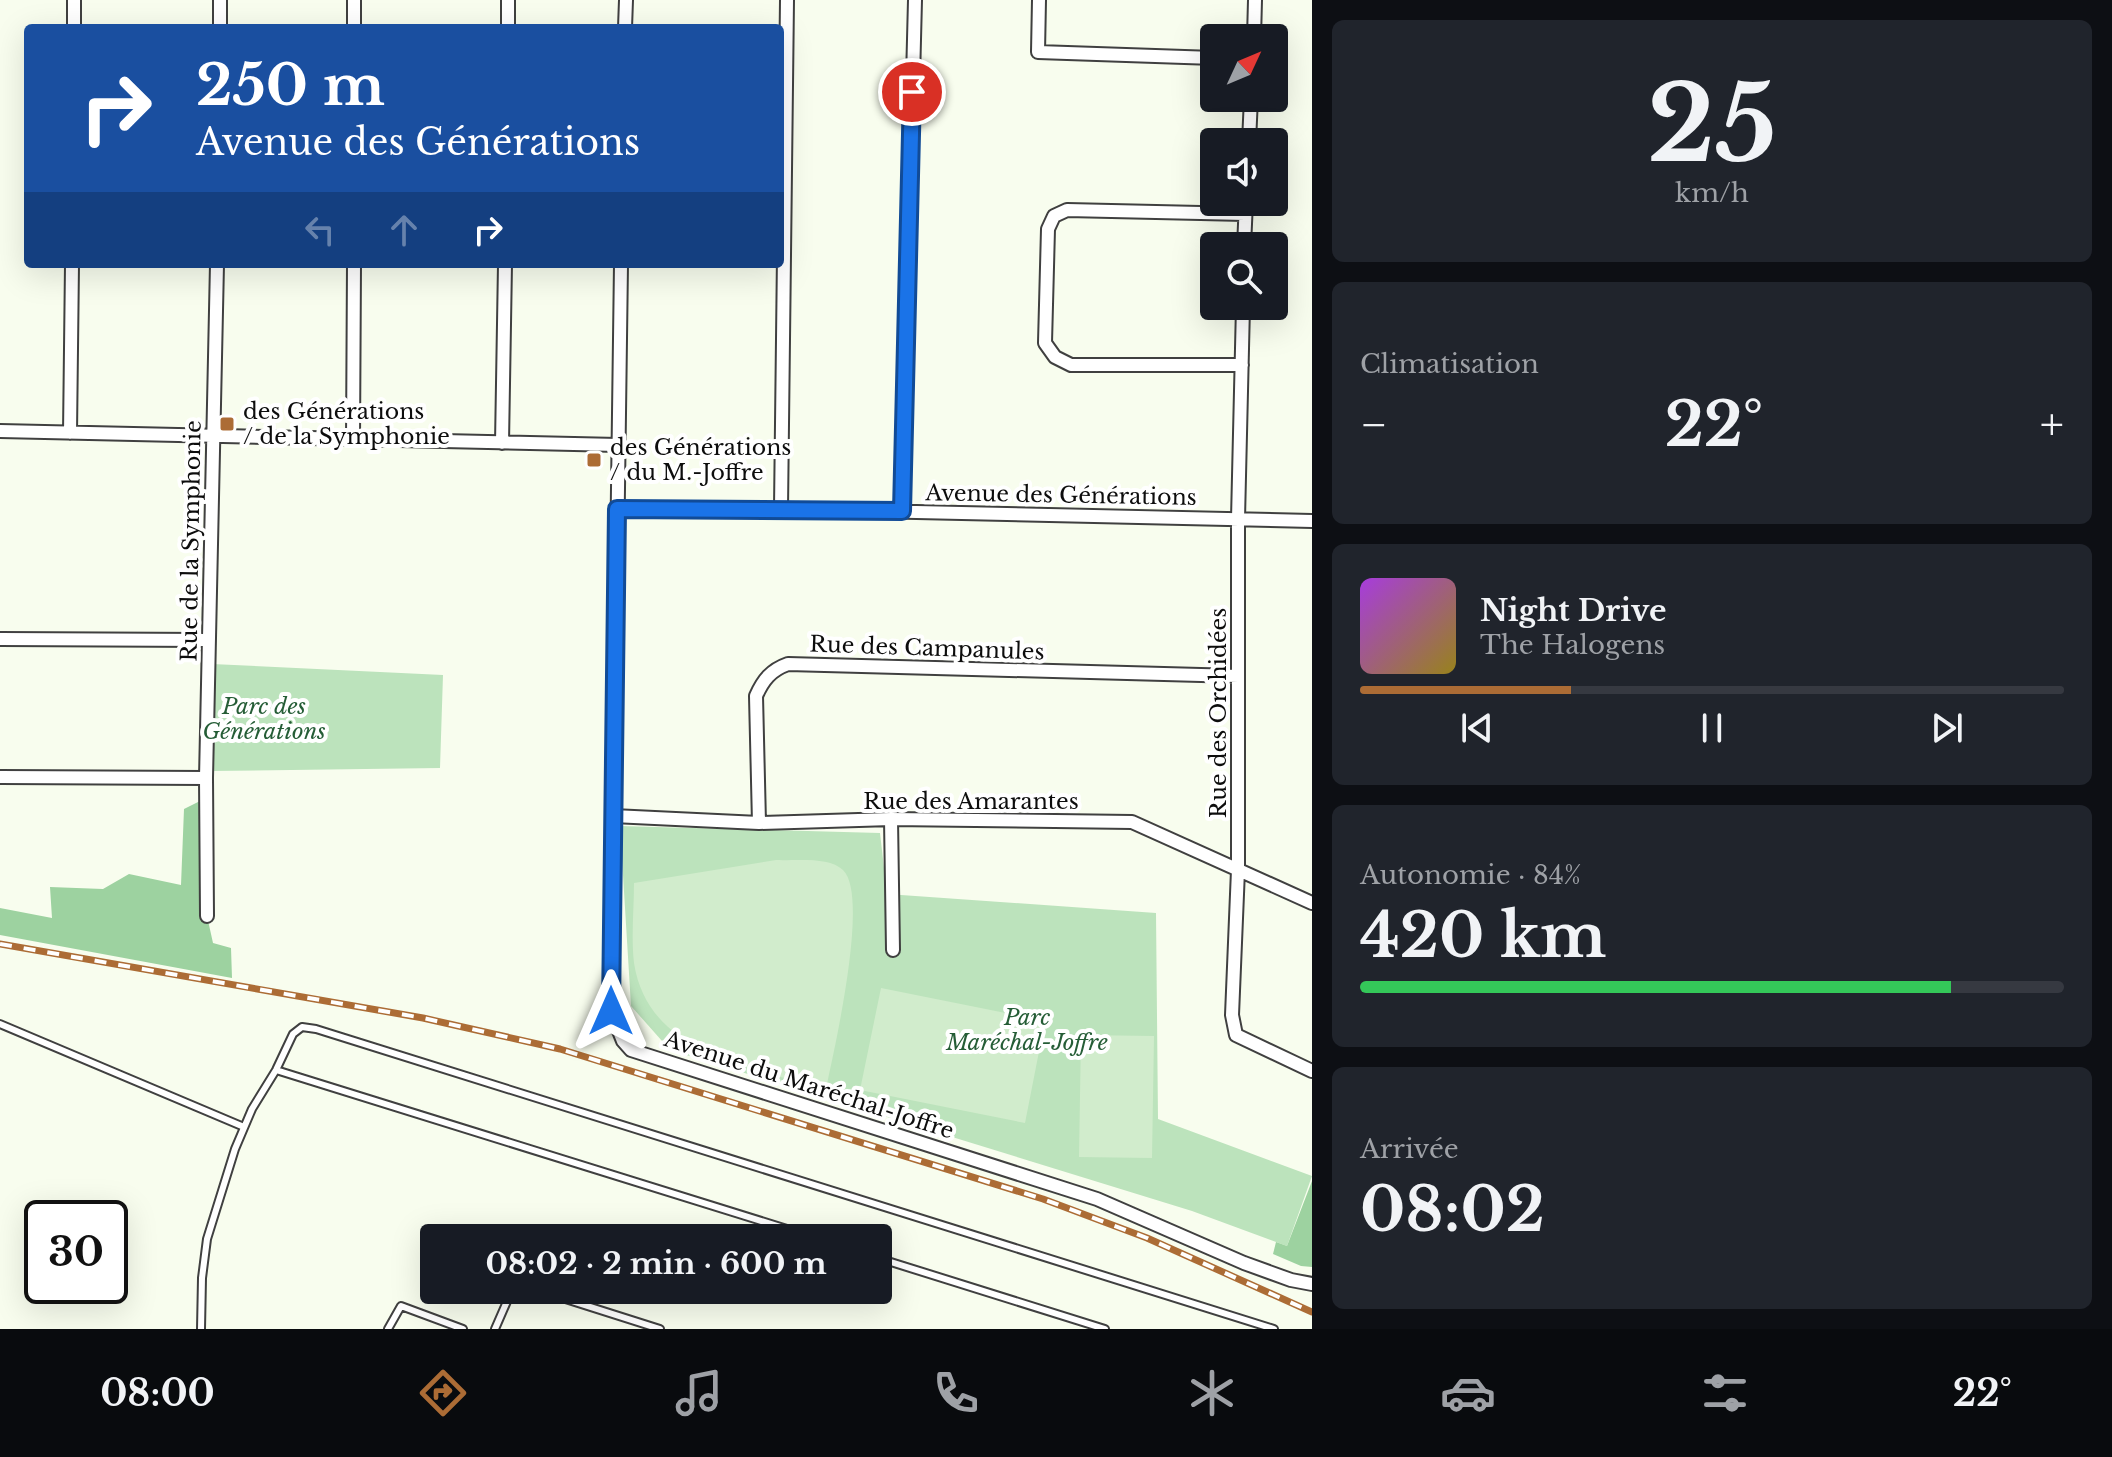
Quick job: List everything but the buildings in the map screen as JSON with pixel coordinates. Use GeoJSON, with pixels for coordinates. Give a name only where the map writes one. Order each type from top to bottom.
{"type":"FeatureCollection","features":[{"type":"Feature","properties":{"kind":"street"},"geometry":{"type":"LineString","coordinates":[[74,0],[74,24]]}},
{"type":"Feature","properties":{"kind":"street"},"geometry":{"type":"LineString","coordinates":[[220,0],[220,24]]}},
{"type":"Feature","properties":{"kind":"street"},"geometry":{"type":"LineString","coordinates":[[354,0],[354,24]]}},
{"type":"Feature","properties":{"kind":"street"},"geometry":{"type":"LineString","coordinates":[[508,0],[508,24]]}},
{"type":"Feature","properties":{"kind":"street"},"geometry":{"type":"LineString","coordinates":[[625,24],[626,0]]}},
{"type":"Feature","properties":{"kind":"street"},"geometry":{"type":"LineString","coordinates":[[784,254],[787,0]]}},
{"type":"Feature","properties":{"kind":"street"},"geometry":{"type":"LineString","coordinates":[[902,511],[915,0]]}},
{"type":"Feature","properties":{"kind":"street"},"geometry":{"type":"LineString","coordinates":[[1039,0],[1038,52],[1200,58]]}},
{"type":"Feature","properties":{"kind":"street"},"geometry":{"type":"LineString","coordinates":[[1254,24],[1255,0]]}},
{"type":"Feature","properties":{"kind":"street"},"geometry":{"type":"LineString","coordinates":[[1200,209],[1067,210],[1054,216],[1048,229],[1045,343],[1055,357],[1071,365],[1242,365]]}},
{"type":"Feature","properties":{"kind":"street"},"geometry":{"type":"LineString","coordinates":[[70,433],[72,268]]}},
{"type":"Feature","properties":{"kind":"street","name":"Rue de la Symphonie"},"geometry":{"type":"LineString","coordinates":[[207,916],[208,640],[217,268]]}},
{"type":"Feature","properties":{"kind":"street"},"geometry":{"type":"LineString","coordinates":[[353,440],[354,268]]}},
{"type":"Feature","properties":{"kind":"street"},"geometry":{"type":"LineString","coordinates":[[502,443],[505,268]]}},
{"type":"Feature","properties":{"kind":"street","name":"Avenue du Maréchal-Joffre"},"geometry":{"type":"LineString","coordinates":[[621,268],[611,1011],[623,1041],[631,1050],[1097,1199],[1257,1268],[1312,1284]]}},
{"type":"Feature","properties":{"kind":"street"},"geometry":{"type":"LineString","coordinates":[[781,509],[784,268]]}},
{"type":"Feature","properties":{"kind":"street","name":"Rue des Orchidées"},"geometry":{"type":"LineString","coordinates":[[1243,320],[1238,519],[1238,870],[1232,1015],[1236,1035],[1312,1071]]}},
{"type":"Feature","properties":{"kind":"street"},"geometry":{"type":"LineString","coordinates":[[0,431],[618,445]]}},
{"type":"Feature","properties":{"kind":"street","name":"Avenue des Générations"},"geometry":{"type":"LineString","coordinates":[[617,509],[902,511],[1312,521]]}},
{"type":"Feature","properties":{"kind":"street"},"geometry":{"type":"LineString","coordinates":[[0,639],[208,640]]}},
{"type":"Feature","properties":{"kind":"street","name":"Rue des Campanules"},"geometry":{"type":"LineString","coordinates":[[759,823],[756,696],[764,680],[788,664],[1238,676]]}},
{"type":"Feature","properties":{"kind":"street"},"geometry":{"type":"LineString","coordinates":[[0,777],[206,778]]}},
{"type":"Feature","properties":{"kind":"street","name":"Rue des Amarantes"},"geometry":{"type":"LineString","coordinates":[[613,816],[759,823],[891,819],[1132,822],[1312,903]]}},
{"type":"Feature","properties":{"kind":"street"},"geometry":{"type":"LineString","coordinates":[[891,819],[893,950]]}},
{"type":"Feature","properties":{"kind":"lane"},"geometry":{"type":"LineString","coordinates":[[0,1024],[244,1127]]}},
{"type":"Feature","properties":{"kind":"lane"},"geometry":{"type":"LineString","coordinates":[[201,1329],[207,1239],[244,1127],[295,1032],[302,1027],[1274,1329]]}},
{"type":"Feature","properties":{"kind":"lane"},"geometry":{"type":"LineString","coordinates":[[276,1070],[771,1224]]}},
{"type":"Feature","properties":{"kind":"lane"},"geometry":{"type":"LineString","coordinates":[[892,1262],[1105,1329]]}},
{"type":"Feature","properties":{"kind":"lane"},"geometry":{"type":"LineString","coordinates":[[495,1329],[506,1304]]}},
{"type":"Feature","properties":{"kind":"lane"},"geometry":{"type":"LineString","coordinates":[[581,1304],[660,1329]]}},
{"type":"Feature","properties":{"kind":"lane"},"geometry":{"type":"LineString","coordinates":[[388,1329],[401,1306],[463,1329]]}},
{"type":"Feature","properties":{"kind":"green space","name":"Parc des Générations"},"geometry":{"type":"Polygon","coordinates":[[[212,664],[443,675],[440,768],[211,771],[212,664]]]}},
{"type":"Feature","properties":{"kind":"green space"},"geometry":{"type":"Polygon","coordinates":[[[206,798],[207,916],[213,943],[231,948],[232,978],[0,935],[0,908],[52,918],[50,887],[103,889],[129,874],[181,885],[184,809],[206,798]]]}},
{"type":"Feature","properties":{"kind":"green space","name":"Parc Maréchal-Joffre"},"geometry":{"type":"Polygon","coordinates":[[[620,826],[880,833],[887,894],[1156,913],[1158,1119],[1312,1176],[1287,1246],[1192,1211],[670,1050],[631,1006],[620,826]]]}},
{"type":"Feature","properties":{"kind":"green space"},"geometry":{"type":"Polygon","coordinates":[[[776,860],[829,863],[843,870],[850,885],[853,910],[848,975],[826,1089],[737,1064],[708,1053],[682,1038],[660,1019],[643,994],[634,963],[634,883],[776,860]]]}},
{"type":"Feature","properties":{"kind":"green space"},"geometry":{"type":"Polygon","coordinates":[[[881,988],[1045,1021],[1025,1123],[860,1090],[881,988]]]}},
{"type":"Feature","properties":{"kind":"green space"},"geometry":{"type":"Polygon","coordinates":[[[1081,1035],[1154,1036],[1152,1158],[1079,1157],[1081,1035]]]}},
{"type":"Feature","properties":{"kind":"green space"},"geometry":{"type":"Polygon","coordinates":[[[1312,1181],[1312,1267],[1301,1266],[1273,1254],[1276,1242],[1287,1246],[1312,1181]]]}},
{"type":"Feature","properties":{"kind":"railway"},"geometry":{"type":"LineString","coordinates":[[0,944],[423,1018],[560,1049],[1043,1199],[1147,1238],[1312,1312]]}},
{"type":"Feature","properties":{"kind":"place","name":"des Générations / de la Symphonie"},"geometry":{"type":"Point","coordinates":[227,424]}},
{"type":"Feature","properties":{"kind":"place","name":"des Générations / du M.-Joffre"},"geometry":{"type":"Point","coordinates":[594,460]}},
{"type":"Feature","properties":{"kind":"route"},"geometry":{"type":"LineString","coordinates":[[611,1011],[617,509],[902,511],[912,92]]}}]}
